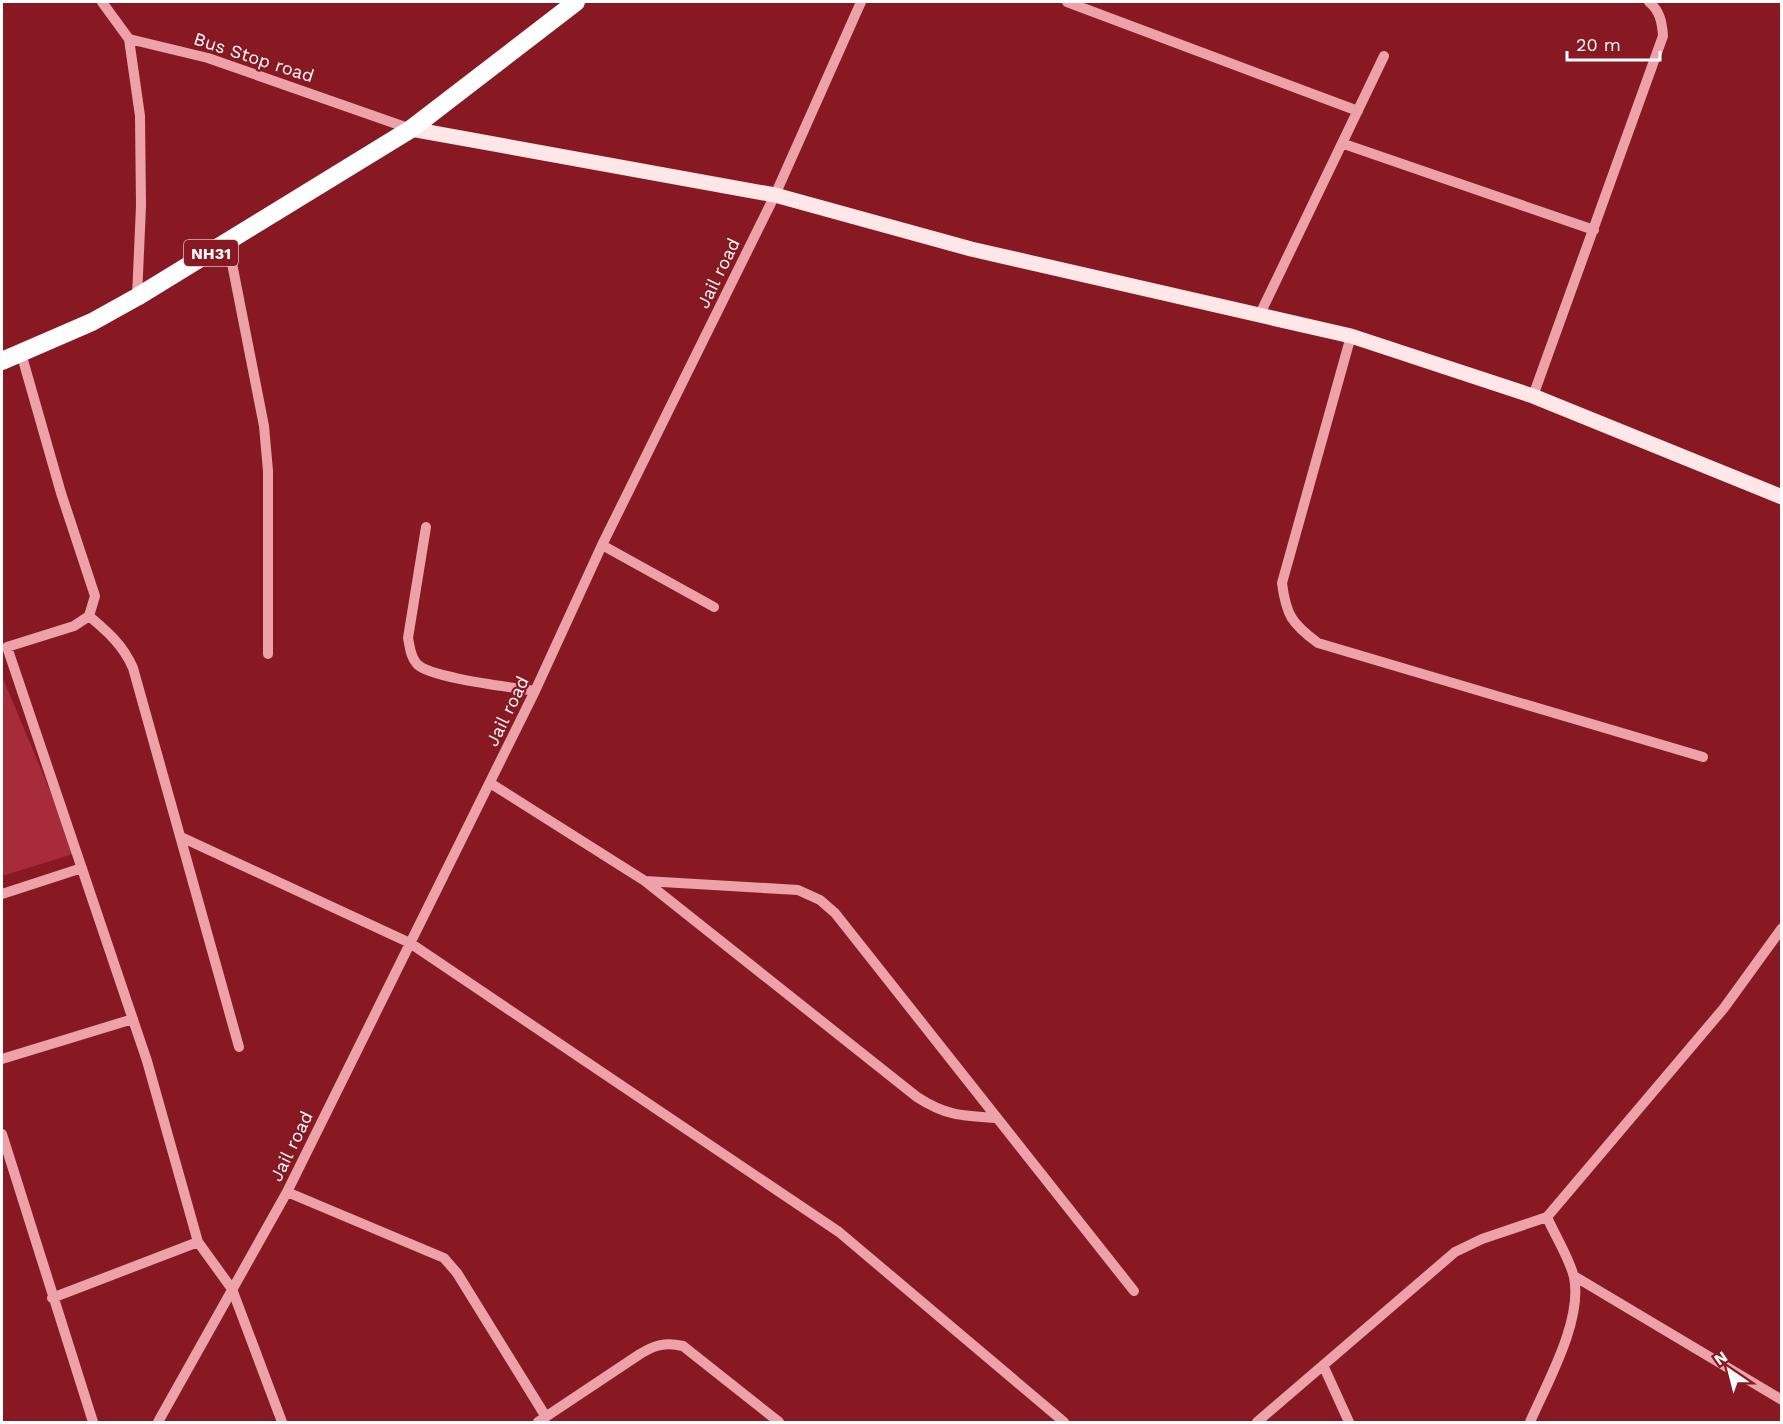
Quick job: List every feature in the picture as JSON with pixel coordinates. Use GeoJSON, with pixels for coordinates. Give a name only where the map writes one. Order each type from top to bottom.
{"type":"FeatureCollection","features":[{"type":"Feature","properties":{"kind":"highway","name":"NH31"},"geometry":{"type":"LineString","coordinates":[[2,361],[92,322],[137,297],[411,129],[576,2]]}},
{"type":"Feature","properties":{"kind":"main road"},"geometry":{"type":"LineString","coordinates":[[411,129],[775,195],[982,251],[1351,336],[1533,396],[1782,497]]}},
{"type":"Feature","properties":{"kind":"street"},"geometry":{"type":"LineString","coordinates":[[102,2],[129,39],[140,116],[141,206],[137,297]]}},
{"type":"Feature","properties":{"kind":"street","name":"Jail road"},"geometry":{"type":"LineString","coordinates":[[158,1422],[287,1192],[490,783],[602,545],[775,195],[861,2]]}},
{"type":"Feature","properties":{"kind":"street"},"geometry":{"type":"LineString","coordinates":[[1067,2],[1359,111]]}},
{"type":"Feature","properties":{"kind":"street"},"geometry":{"type":"LineString","coordinates":[[1533,396],[1663,36],[1662,20],[1655,7],[1648,2]]}},
{"type":"Feature","properties":{"kind":"street","name":"Bus Stop road"},"geometry":{"type":"LineString","coordinates":[[129,39],[208,58],[411,129]]}},
{"type":"Feature","properties":{"kind":"street"},"geometry":{"type":"LineString","coordinates":[[1260,314],[1344,144],[1384,56]]}},
{"type":"Feature","properties":{"kind":"street"},"geometry":{"type":"LineString","coordinates":[[1344,144],[1594,230]]}},
{"type":"Feature","properties":{"kind":"street"},"geometry":{"type":"LineString","coordinates":[[228,243],[264,426],[268,471],[268,654]]}},
{"type":"Feature","properties":{"kind":"street"},"geometry":{"type":"LineString","coordinates":[[1351,336],[1282,583],[1285,607],[1297,628],[1318,643],[1703,758]]}},
{"type":"Feature","properties":{"kind":"street"},"geometry":{"type":"LineString","coordinates":[[21,353],[61,493],[93,584],[95,596],[88,616],[74,626],[4,648],[133,1019],[198,1242],[232,1289],[282,1422]]}},
{"type":"Feature","properties":{"kind":"street"},"geometry":{"type":"LineString","coordinates":[[426,527],[408,638],[411,656],[418,666],[435,673],[535,691]]}},
{"type":"Feature","properties":{"kind":"street"},"geometry":{"type":"LineString","coordinates":[[602,545],[714,607]]}},
{"type":"Feature","properties":{"kind":"street"},"geometry":{"type":"LineString","coordinates":[[88,616],[114,637],[126,653],[133,668],[239,1047]]}},
{"type":"Feature","properties":{"kind":"street"},"geometry":{"type":"LineString","coordinates":[[490,783],[645,881],[939,1112],[955,1116],[997,1118]]}},
{"type":"Feature","properties":{"kind":"street"},"geometry":{"type":"LineString","coordinates":[[181,837],[410,943],[838,1232],[1064,1422]]}},
{"type":"Feature","properties":{"kind":"street"},"geometry":{"type":"LineString","coordinates":[[2,894],[82,868]]}},
{"type":"Feature","properties":{"kind":"street"},"geometry":{"type":"LineString","coordinates":[[645,881],[798,890],[820,900],[835,913],[1134,1291]]}},
{"type":"Feature","properties":{"kind":"street"},"geometry":{"type":"LineString","coordinates":[[1257,1422],[1455,1252],[1482,1239],[1547,1217],[1724,1008],[1782,928]]}},
{"type":"Feature","properties":{"kind":"street"},"geometry":{"type":"LineString","coordinates":[[2,1059],[133,1019]]}},
{"type":"Feature","properties":{"kind":"street"},"geometry":{"type":"LineString","coordinates":[[2,1134],[93,1422]]}},
{"type":"Feature","properties":{"kind":"street"},"geometry":{"type":"LineString","coordinates":[[287,1192],[444,1258],[458,1273],[542,1420],[640,1354],[656,1345],[670,1343],[683,1346],[779,1422]]}},
{"type":"Feature","properties":{"kind":"street"},"geometry":{"type":"LineString","coordinates":[[1530,1422],[1565,1341],[1575,1304],[1574,1276],[1547,1217]]}},
{"type":"Feature","properties":{"kind":"street"},"geometry":{"type":"LineString","coordinates":[[52,1298],[198,1242]]}},
{"type":"Feature","properties":{"kind":"street"},"geometry":{"type":"LineString","coordinates":[[1574,1276],[1782,1400]]}},
{"type":"Feature","properties":{"kind":"street"},"geometry":{"type":"LineString","coordinates":[[1323,1365],[1349,1422]]}},
{"type":"Feature","properties":{"kind":"shaded area"},"geometry":{"type":"Polygon","coordinates":[[[2,676],[76,853],[2,876],[2,676]]]}}]}
